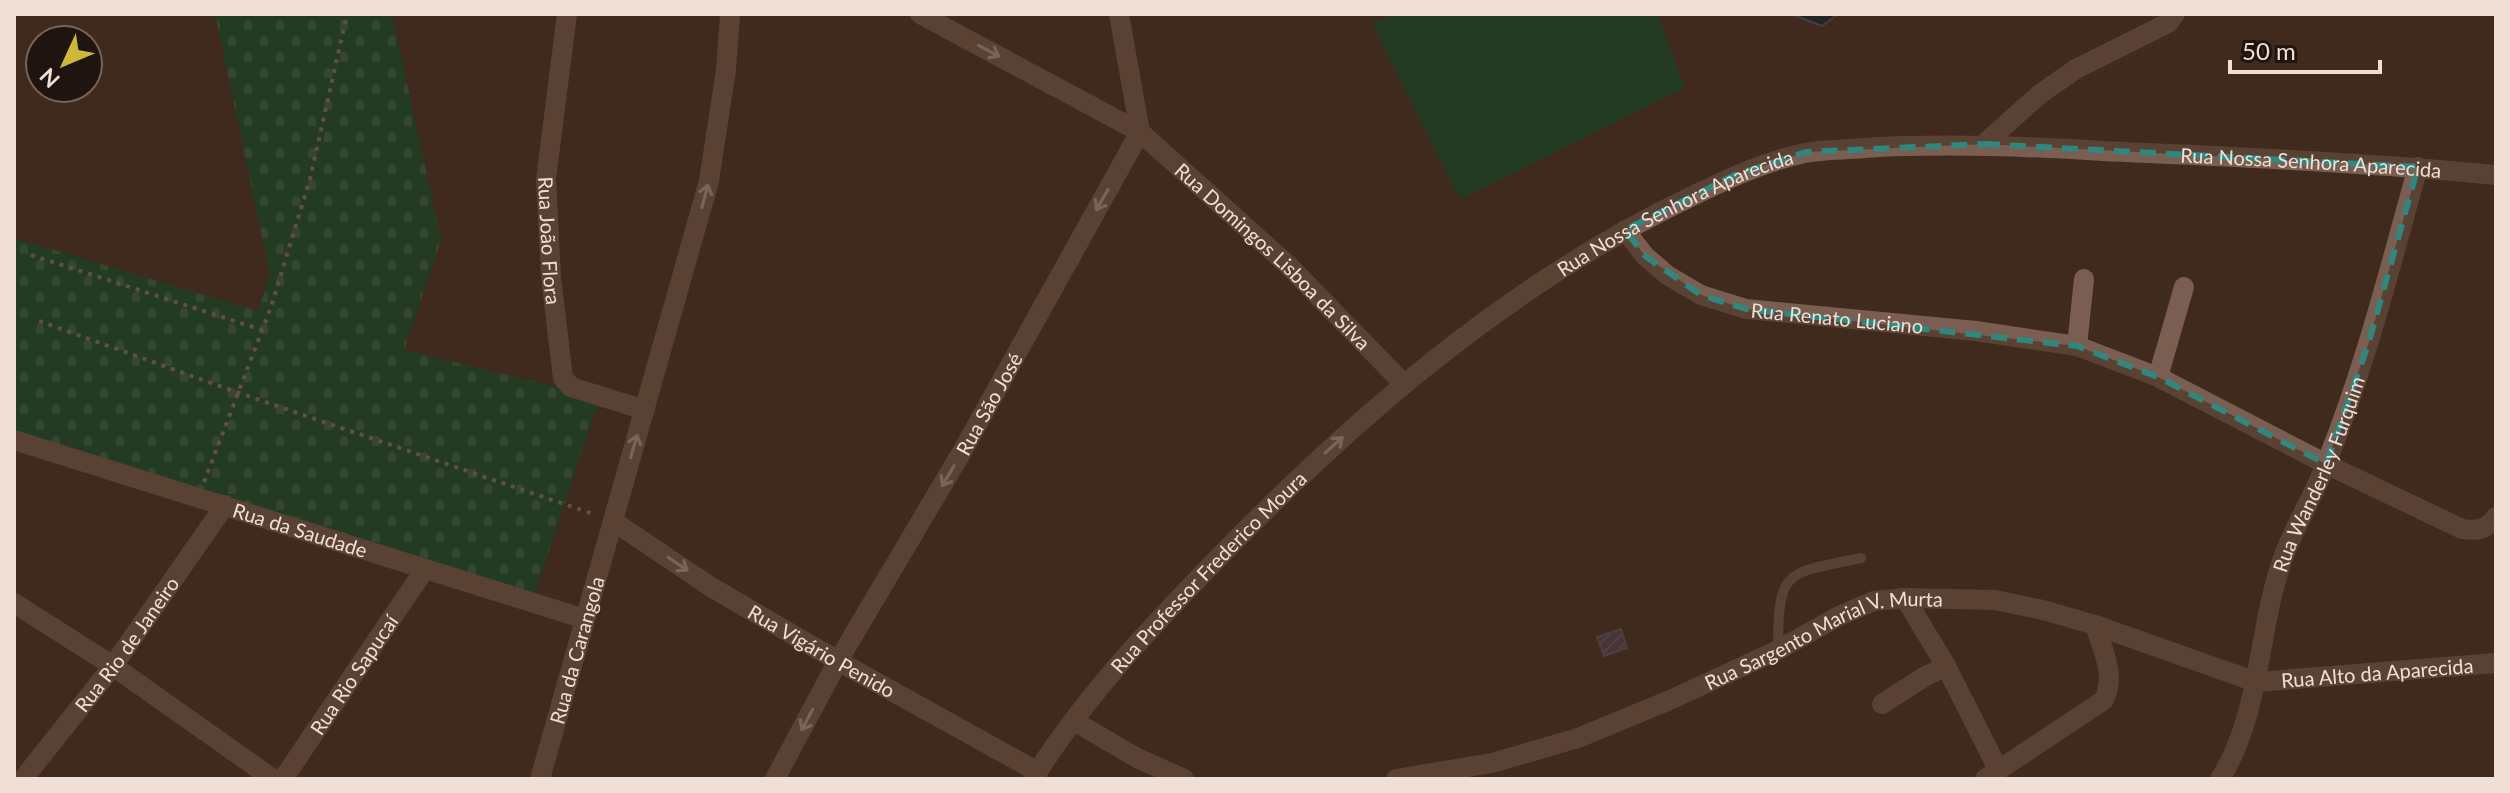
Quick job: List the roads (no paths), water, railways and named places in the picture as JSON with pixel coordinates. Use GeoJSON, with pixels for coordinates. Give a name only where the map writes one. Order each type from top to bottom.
{"type":"FeatureCollection","features":[{"type":"Feature","properties":{"kind":"street","name":"Rua João Flora"},"geometry":{"type":"LineString","coordinates":[[567,14],[546,179],[549,248],[563,378],[571,387],[645,410]]}},
{"type":"Feature","properties":{"kind":"street"},"geometry":{"type":"LineString","coordinates":[[613,521],[709,181],[726,70],[730,14]]}},
{"type":"Feature","properties":{"kind":"street","name":"Rua Domingos Lisboa da Silva"},"geometry":{"type":"LineString","coordinates":[[920,14],[1140,132],[1289,266],[1404,384]]}},
{"type":"Feature","properties":{"kind":"street"},"geometry":{"type":"LineString","coordinates":[[1119,14],[1140,132]]}},
{"type":"Feature","properties":{"kind":"street"},"geometry":{"type":"LineString","coordinates":[[1984,144],[2040,94],[2076,69],[2168,23],[2175,14]]}},
{"type":"Feature","properties":{"kind":"street","name":"Rua São José"},"geometry":{"type":"LineString","coordinates":[[775,779],[838,661],[963,450],[1140,132]]}},
{"type":"Feature","properties":{"kind":"street","name":"Rua Nossa Senhora Aparecida"},"geometry":{"type":"LineString","coordinates":[[1404,384],[1476,328],[1625,230],[1735,175],[1806,152],[1984,144],[2418,167],[2496,175]]}},
{"type":"Feature","properties":{"kind":"street","name":"Rua Wanderley Furquim"},"geometry":{"type":"LineString","coordinates":[[2220,779],[2247,723],[2270,604],[2284,557],[2326,464],[2368,345],[2418,167]]}},
{"type":"Feature","properties":{"kind":"street","name":"Rua Renato Luciano"},"geometry":{"type":"LineString","coordinates":[[1625,230],[1645,256],[1667,275],[1701,295],[1746,309],[1976,331],[2077,346],[2158,377],[2326,464],[2462,529],[2478,531],[2496,517]]}},
{"type":"Feature","properties":{"kind":"street"},"geometry":{"type":"LineString","coordinates":[[2077,346],[2084,279]]}},
{"type":"Feature","properties":{"kind":"street"},"geometry":{"type":"LineString","coordinates":[[2158,377],[2184,287]]}},
{"type":"Feature","properties":{"kind":"street","name":"Rua Professor Frederico Moura"},"geometry":{"type":"LineString","coordinates":[[1036,775],[1074,721],[1157,620],[1329,448],[1404,384]]}},
{"type":"Feature","properties":{"kind":"street","name":"Rua da Saudade"},"geometry":{"type":"LineString","coordinates":[[14,440],[585,619]]}},
{"type":"Feature","properties":{"kind":"street","name":"Rua Rio de Janeiro"},"geometry":{"type":"LineString","coordinates":[[23,779],[113,666],[225,505]]}},
{"type":"Feature","properties":{"kind":"street","name":"Rua Vigário Penido"},"geometry":{"type":"LineString","coordinates":[[613,521],[711,587],[1036,775]]}},
{"type":"Feature","properties":{"kind":"street","name":"Rua da Carangola"},"geometry":{"type":"LineString","coordinates":[[540,779],[613,521]]}},
{"type":"Feature","properties":{"kind":"street","name":"Rua Rio Sapucaí"},"geometry":{"type":"LineString","coordinates":[[283,779],[425,569]]}},
{"type":"Feature","properties":{"kind":"street"},"geometry":{"type":"LineString","coordinates":[[1905,598],[1946,666],[1991,774],[2104,700],[2110,687],[2110,677],[2095,625]]}},
{"type":"Feature","properties":{"kind":"street","name":"Rua Sargento Marial V. Murta"},"geometry":{"type":"LineString","coordinates":[[1396,779],[1492,763],[1578,738],[1670,700],[1874,601],[1905,598],[1995,600],[2095,625],[2256,682]]}},
{"type":"Feature","properties":{"kind":"street"},"geometry":{"type":"LineString","coordinates":[[14,603],[113,666],[273,779]]}},
{"type":"Feature","properties":{"kind":"street","name":"Rua Alto da Aparecida"},"geometry":{"type":"LineString","coordinates":[[2256,682],[2496,663]]}},
{"type":"Feature","properties":{"kind":"street"},"geometry":{"type":"LineString","coordinates":[[1882,704],[1946,666]]}},
{"type":"Feature","properties":{"kind":"street"},"geometry":{"type":"LineString","coordinates":[[1074,721],[1137,758],[1184,779]]}},
{"type":"Feature","properties":{"kind":"lane"},"geometry":{"type":"LineString","coordinates":[[1778,650],[1781,593],[1789,580],[1801,571],[1861,558]]}},
{"type":"Feature","properties":{"kind":"water"},"geometry":{"type":"Polygon","coordinates":[[[1791,14],[1838,14],[1822,26],[1791,14]]]}}]}
